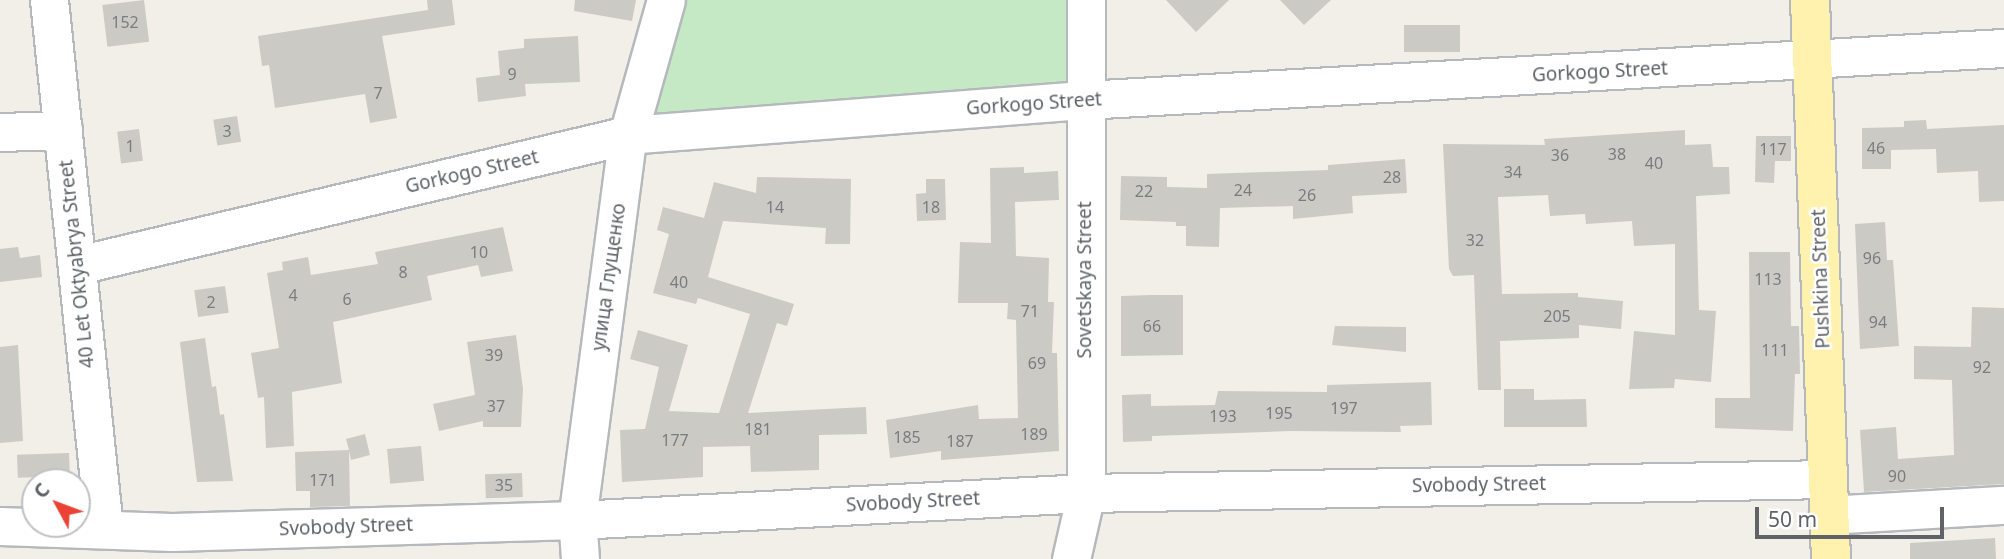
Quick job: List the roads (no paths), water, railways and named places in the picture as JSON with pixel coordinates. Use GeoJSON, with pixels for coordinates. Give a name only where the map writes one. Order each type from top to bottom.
{"type":"FeatureCollection","features":[{"type":"Feature","properties":{"kind":"main road","name":"Pushkina Street"},"geometry":{"type":"LineString","coordinates":[[1810,0],[1815,60],[1831,559]]}},
{"type":"Feature","properties":{"kind":"street","name":"40 Let Oktyabrya Street"},"geometry":{"type":"LineString","coordinates":[[49,0],[104,529]]}},
{"type":"Feature","properties":{"kind":"street","name":"улица Глущенко"},"geometry":{"type":"LineString","coordinates":[[580,559],[577,520],[628,135],[666,0]]}},
{"type":"Feature","properties":{"kind":"street","name":"Sovetskaya Street"},"geometry":{"type":"LineString","coordinates":[[1071,559],[1086,493],[1086,0]]}},
{"type":"Feature","properties":{"kind":"street","name":"Gorkogo Street"},"geometry":{"type":"LineString","coordinates":[[78,265],[628,135],[1084,100],[2004,48]]}},
{"type":"Feature","properties":{"kind":"street"},"geometry":{"type":"LineString","coordinates":[[0,132],[63,130]]}},
{"type":"Feature","properties":{"kind":"street","name":"Svobody Street"},"geometry":{"type":"LineString","coordinates":[[0,526],[104,529],[173,546],[577,520],[1086,493],[1827,497],[2004,505]]}}]}
